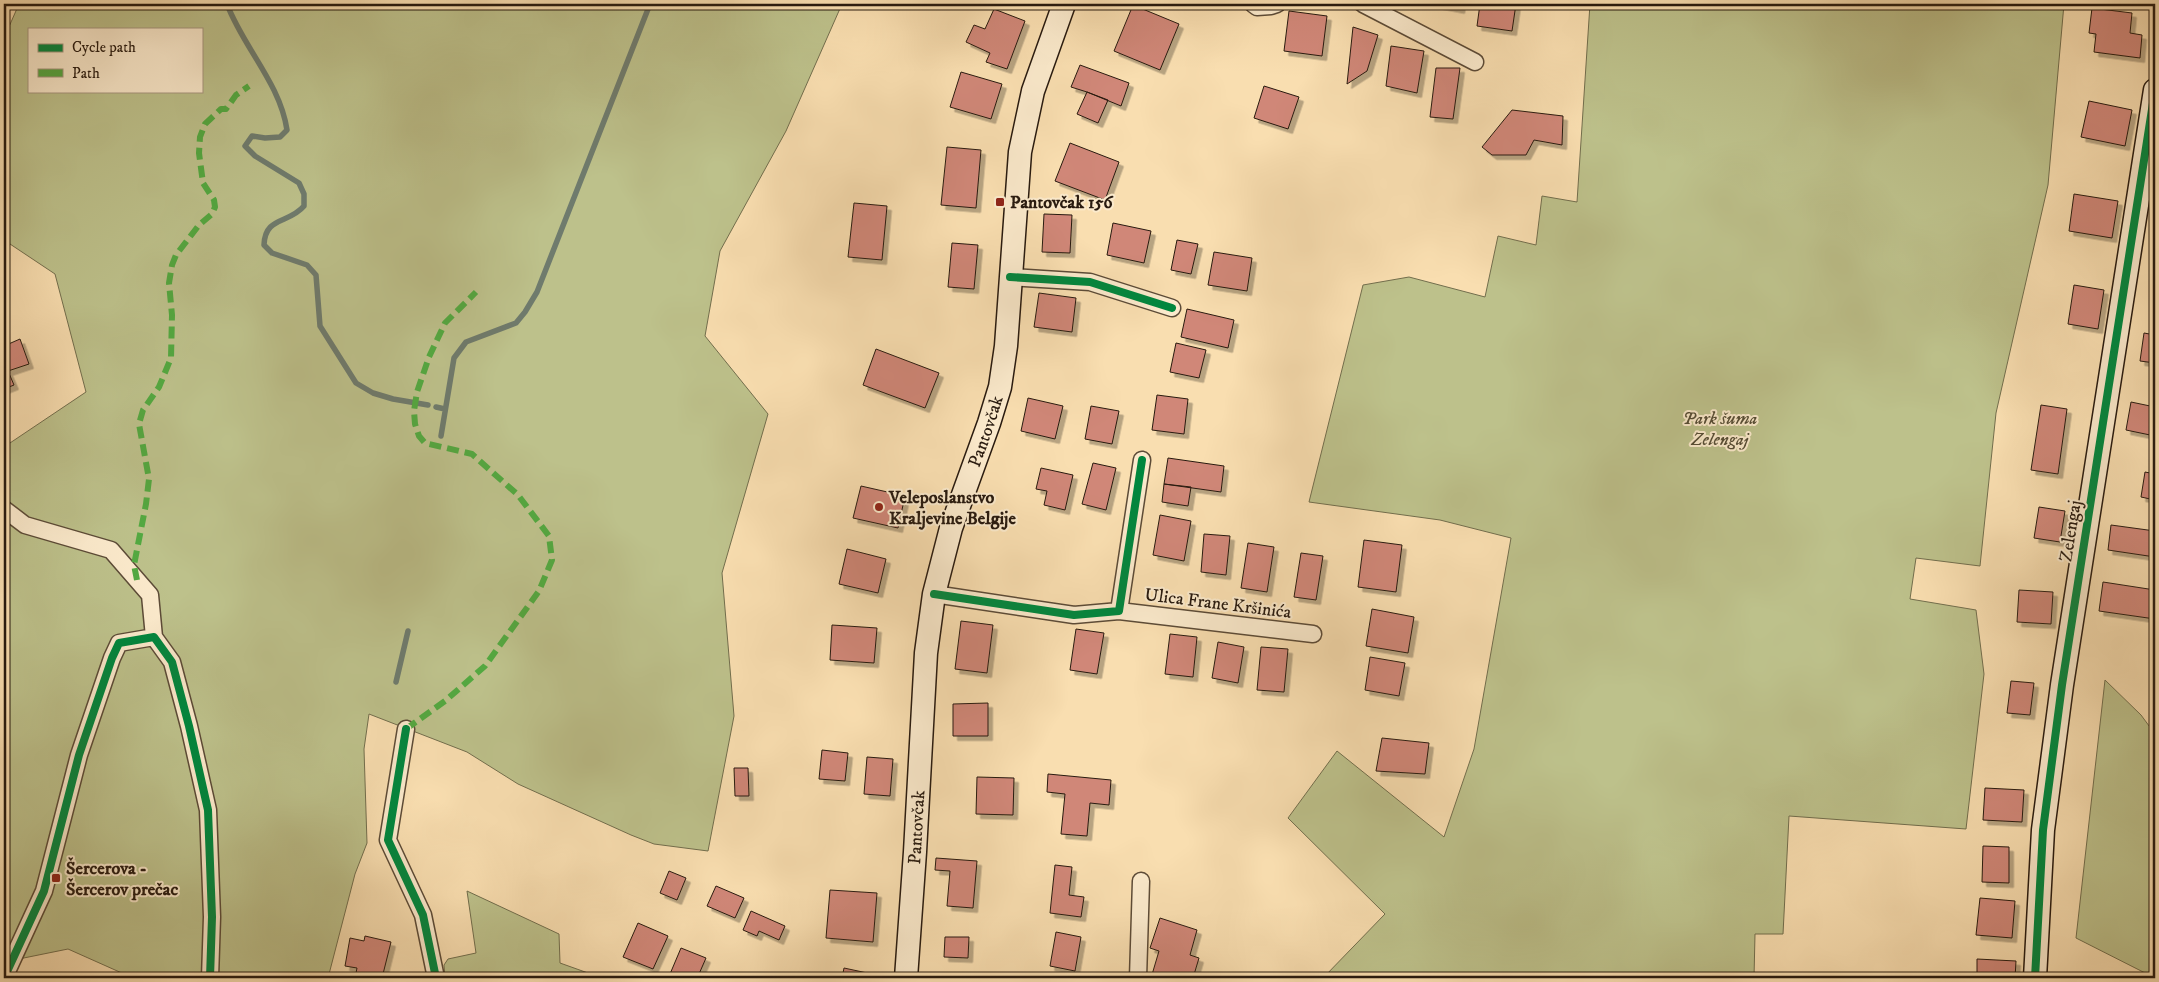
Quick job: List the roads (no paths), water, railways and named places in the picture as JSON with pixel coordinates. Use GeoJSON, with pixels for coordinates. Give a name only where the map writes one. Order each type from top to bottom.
{"type":"FeatureCollection","features":[{"type":"Feature","properties":{"kind":"main road","name":"Pantovčak"},"geometry":{"type":"LineString","coordinates":[[906,978],[926,653],[934,594],[951,528],[1000,387],[1006,346],[1020,152],[1033,91],[1064,4]]}},
{"type":"Feature","properties":{"kind":"main road","name":"Zelengaj"},"geometry":{"type":"LineString","coordinates":[[2035,978],[2043,830],[2060,695],[2155,90]]}},
{"type":"Feature","properties":{"kind":"street"},"geometry":{"type":"LineString","coordinates":[[1253,4],[1258,7],[1277,4]]}},
{"type":"Feature","properties":{"kind":"street"},"geometry":{"type":"LineString","coordinates":[[1363,4],[1475,62]]}},
{"type":"Feature","properties":{"kind":"street"},"geometry":{"type":"LineString","coordinates":[[1010,278],[1090,282],[1172,308]]}},
{"type":"Feature","properties":{"kind":"street","name":"Ulica Frane Kršinića"},"geometry":{"type":"LineString","coordinates":[[1119,611],[1142,460]]}},
{"type":"Feature","properties":{"kind":"street"},"geometry":{"type":"LineString","coordinates":[[4,509],[24,525],[111,550],[150,595],[154,637],[172,662],[208,810],[212,917],[210,978]]}},
{"type":"Feature","properties":{"kind":"street","name":"Ulica Frane Kršinića"},"geometry":{"type":"LineString","coordinates":[[934,594],[1074,615],[1119,611],[1313,634]]}},
{"type":"Feature","properties":{"kind":"street"},"geometry":{"type":"LineString","coordinates":[[4,978],[11,955],[44,891],[79,755],[112,658],[119,643],[154,637]]}},
{"type":"Feature","properties":{"kind":"street"},"geometry":{"type":"LineString","coordinates":[[406,729],[388,840],[423,915],[436,978]]}},
{"type":"Feature","properties":{"kind":"street"},"geometry":{"type":"LineString","coordinates":[[1138,978],[1141,881]]}},
{"type":"Feature","properties":{"kind":"waterway"},"geometry":{"type":"LineString","coordinates":[[227,4],[277,97],[287,130],[280,137],[265,138],[252,136],[245,146],[255,156],[299,183],[304,194],[304,206],[292,216],[273,225],[265,236],[264,245],[272,253],[307,265],[316,275],[320,326],[356,383],[373,393],[393,399],[428,405]]}},
{"type":"Feature","properties":{"kind":"waterway"},"geometry":{"type":"LineString","coordinates":[[441,436],[454,358],[466,342],[516,323],[537,292],[650,4]]}},
{"type":"Feature","properties":{"kind":"waterway"},"geometry":{"type":"LineString","coordinates":[[436,407],[445,409]]}},
{"type":"Feature","properties":{"kind":"waterway"},"geometry":{"type":"LineString","coordinates":[[396,682],[408,631]]}},
{"type":"Feature","properties":{"kind":"place","name":"Pantovčak 156"},"geometry":{"type":"Point","coordinates":[1000,202]}},
{"type":"Feature","properties":{"kind":"place","name":"Veleposlanstvo Kraljevine Belgije"},"geometry":{"type":"Point","coordinates":[879,507]}},
{"type":"Feature","properties":{"kind":"place","name":"Šercerova - Šercerov prečac"},"geometry":{"type":"Point","coordinates":[56,878]}},
{"type":"Feature","properties":{"kind":"park label","name":"Park šuma Zelengaj"},"geometry":{"type":"Point","coordinates":[1720,428]}}]}
